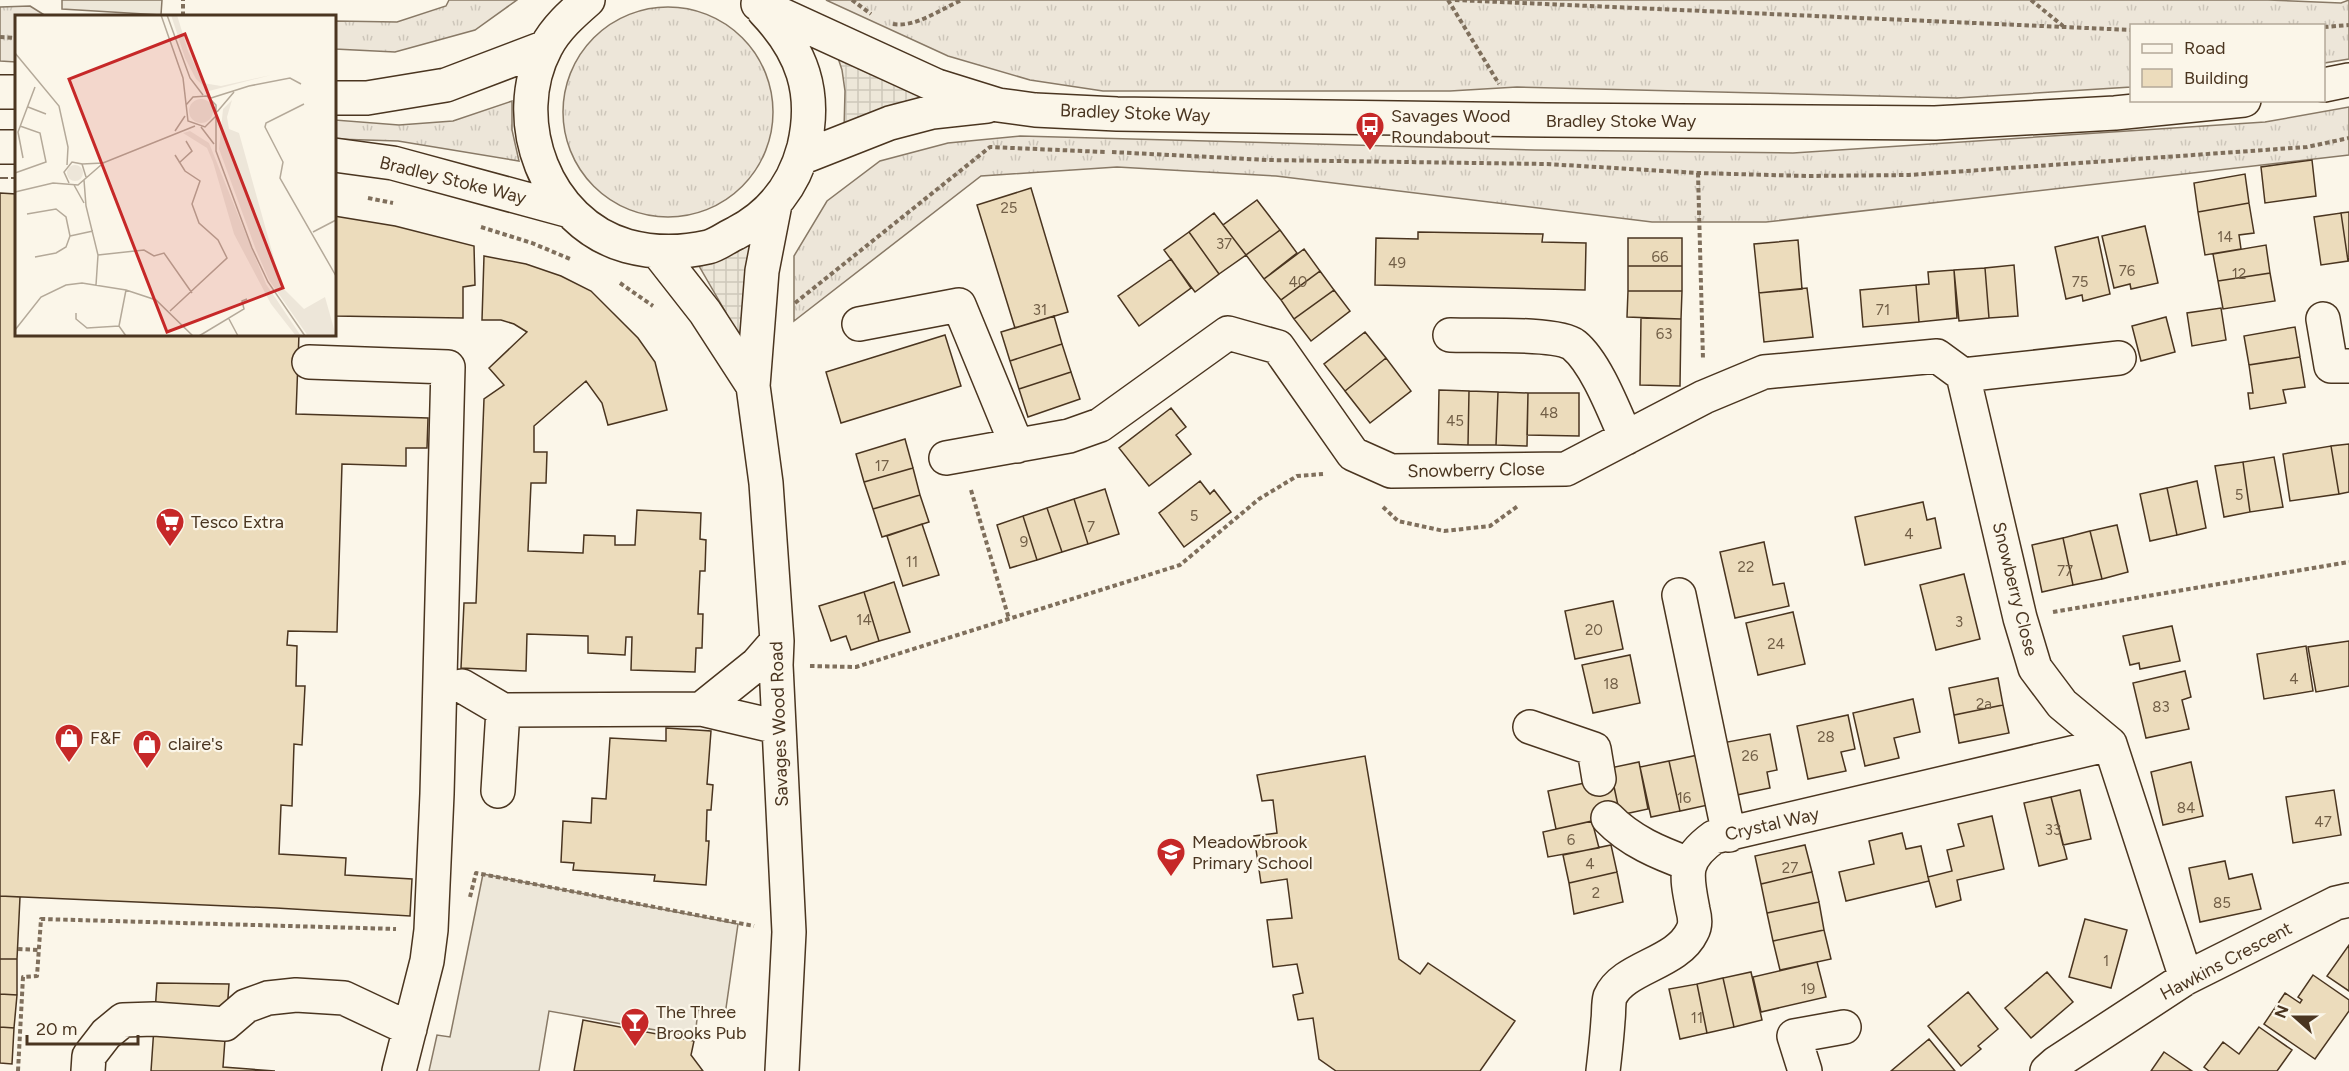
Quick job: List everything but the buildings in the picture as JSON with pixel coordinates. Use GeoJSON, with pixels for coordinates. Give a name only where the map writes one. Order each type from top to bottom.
{"type":"FeatureCollection","features":[{"type":"Feature","properties":{"kind":"street"},"geometry":{"type":"LineString","coordinates":[[588,0],[567,17],[546,47],[531,89],[531,133],[544,175],[570,211],[596,232],[626,246],[658,252],[710,247],[756,223],[775,204],[790,182],[801,158],[808,129],[809,98],[800,62],[783,31],[755,2]]}},
{"type":"Feature","properties":{"kind":"street","name":"Bradley Stoke Way"},"geometry":{"type":"LineString","coordinates":[[755,2],[937,86],[998,105],[1035,110],[1117,114],[1935,123],[2115,113],[2224,102]]}},
{"type":"Feature","properties":{"kind":"street"},"geometry":{"type":"LineString","coordinates":[[336,98],[367,98],[446,85],[546,47]]}},
{"type":"Feature","properties":{"kind":"street"},"geometry":{"type":"LineString","coordinates":[[2325,85],[2349,80]]}},
{"type":"Feature","properties":{"kind":"street","name":"Bradley Stoke Way"},"geometry":{"type":"LineString","coordinates":[[801,158],[890,123],[932,112],[998,105]]}},
{"type":"Feature","properties":{"kind":"street","name":"Bradley Stoke Way"},"geometry":{"type":"LineString","coordinates":[[336,155],[393,162],[570,211]]}},
{"type":"Feature","properties":{"kind":"street","name":"Savages Wood Road"},"geometry":{"type":"LineString","coordinates":[[775,204],[762,271],[753,386],[766,483],[789,932],[784,1069]]}},
{"type":"Feature","properties":{"kind":"street","name":"Savages Wood Road"},"geometry":{"type":"LineString","coordinates":[[658,252],[705,312],[753,386]]}},
{"type":"Feature","properties":{"kind":"street"},"geometry":{"type":"LineString","coordinates":[[859,324],[959,305],[1017,446]]}},
{"type":"Feature","properties":{"kind":"street"},"geometry":{"type":"LineString","coordinates":[[2323,319],[2331,366],[2349,366]]}},
{"type":"Feature","properties":{"kind":"street","name":"Snowberry Close"},"geometry":{"type":"LineString","coordinates":[[953,457],[1069,436],[1100,425],[1228,333],[1278,347],[1353,454],[1391,471],[1566,469],[1704,397],[1764,372],[1937,356],[1963,375],[2020,618],[2035,668],[2062,704],[2110,744]]}},
{"type":"Feature","properties":{"kind":"street"},"geometry":{"type":"LineString","coordinates":[[1450,335],[1553,338],[1572,344],[1582,354],[1600,381],[1626,438]]}},
{"type":"Feature","properties":{"kind":"street"},"geometry":{"type":"LineString","coordinates":[[1963,375],[2119,358]]}},
{"type":"Feature","properties":{"kind":"street"},"geometry":{"type":"LineString","coordinates":[[309,362],[448,367],[437,794],[431,930],[427,961],[399,1071]]}},
{"type":"Feature","properties":{"kind":"street"},"geometry":{"type":"LineString","coordinates":[[1679,595],[1729,834]]}},
{"type":"Feature","properties":{"kind":"street"},"geometry":{"type":"LineString","coordinates":[[701,709],[757,664],[776,653]]}},
{"type":"Feature","properties":{"kind":"street"},"geometry":{"type":"LineString","coordinates":[[462,686],[503,710],[701,709],[778,727]]}},
{"type":"Feature","properties":{"kind":"street"},"geometry":{"type":"LineString","coordinates":[[498,791],[503,710]]}},
{"type":"Feature","properties":{"kind":"street"},"geometry":{"type":"LineString","coordinates":[[1530,727],[1594,748],[1599,779]]}},
{"type":"Feature","properties":{"kind":"street"},"geometry":{"type":"LineString","coordinates":[[2110,744],[2186,978]]}},
{"type":"Feature","properties":{"kind":"street","name":"Crystal Way"},"geometry":{"type":"LineString","coordinates":[[1689,864],[1699,848],[1714,837],[2110,744]]}},
{"type":"Feature","properties":{"kind":"street"},"geometry":{"type":"LineString","coordinates":[[1602,1071],[1610,998],[1620,983],[1658,962],[1689,939],[1694,929],[1695,919],[1688,882],[1689,864],[1646,846],[1621,832],[1608,818]]}},
{"type":"Feature","properties":{"kind":"street","name":"Hawkins Crescent"},"geometry":{"type":"LineString","coordinates":[[2047,1071],[2186,978],[2337,903],[2349,900]]}},
{"type":"Feature","properties":{"kind":"street"},"geometry":{"type":"LineString","coordinates":[[88,1071],[89,1056],[106,1034],[123,1020],[154,1019],[225,1024],[246,1006],[268,998],[296,995],[344,998],[410,1029]]}},
{"type":"Feature","properties":{"kind":"street"},"geometry":{"type":"LineString","coordinates":[[1805,1071],[1794,1036],[1844,1027]]}},
{"type":"Feature","properties":{"kind":"path"},"geometry":{"type":"LineString","coordinates":[[852,0],[875,17]]}},
{"type":"Feature","properties":{"kind":"path"},"geometry":{"type":"LineString","coordinates":[[883,23],[900,26],[919,20],[962,0]]}},
{"type":"Feature","properties":{"kind":"path"},"geometry":{"type":"LineString","coordinates":[[1448,0],[1504,93]]}},
{"type":"Feature","properties":{"kind":"path"},"geometry":{"type":"LineString","coordinates":[[1455,0],[2130,30]]}},
{"type":"Feature","properties":{"kind":"path"},"geometry":{"type":"LineString","coordinates":[[2031,0],[2064,27]]}},
{"type":"Feature","properties":{"kind":"path"},"geometry":{"type":"LineString","coordinates":[[2325,27],[2349,25]]}},
{"type":"Feature","properties":{"kind":"path"},"geometry":{"type":"LineString","coordinates":[[990,147],[1268,160],[1546,164],[1698,173],[1908,175],[2307,147],[2349,138]]}},
{"type":"Feature","properties":{"kind":"path"},"geometry":{"type":"LineString","coordinates":[[1698,173],[1704,397]]}},
{"type":"Feature","properties":{"kind":"path"},"geometry":{"type":"LineString","coordinates":[[953,457],[1009,619]]}},
{"type":"Feature","properties":{"kind":"path"},"geometry":{"type":"LineString","coordinates":[[776,653],[856,667],[1180,565],[1259,499],[1297,476],[1331,474]]}},
{"type":"Feature","properties":{"kind":"path"},"geometry":{"type":"LineString","coordinates":[[1376,500],[1398,521],[1444,531],[1490,526],[1519,505]]}},
{"type":"Feature","properties":{"kind":"path"},"geometry":{"type":"LineString","coordinates":[[2020,618],[2349,562]]}},
{"type":"Feature","properties":{"kind":"path"},"geometry":{"type":"LineString","coordinates":[[18,949],[39,950],[37,976],[22,977],[18,1071]]}},
{"type":"Feature","properties":{"kind":"green space"},"geometry":{"type":"Polygon","coordinates":[[[449,0],[517,0],[475,30],[395,52],[336,49],[336,21],[397,22],[446,6],[449,0]]]}},
{"type":"Feature","properties":{"kind":"green space"},"geometry":{"type":"Polygon","coordinates":[[[826,0],[2268,0],[2341,3],[2349,0],[2349,59],[2325,63],[2325,24],[2130,24],[2130,87],[1957,98],[1517,87],[1450,91],[1103,91],[1030,80],[948,56],[826,0]]]}},
{"type":"Feature","properties":{"kind":"green space"},"geometry":{"type":"Polygon","coordinates":[[[30,6],[44,15],[15,15],[15,62],[0,61],[0,7],[30,6]]]}},
{"type":"Feature","properties":{"kind":"green space"},"geometry":{"type":"Polygon","coordinates":[[[668,7],[688,9],[708,15],[726,25],[742,38],[755,54],[765,72],[771,92],[773,112],[771,132],[765,152],[755,170],[742,186],[726,199],[708,209],[688,215],[668,217],[648,215],[628,209],[610,199],[594,186],[581,170],[571,152],[565,132],[563,112],[565,92],[571,72],[581,54],[594,38],[610,25],[628,15],[648,9],[668,7]]]}},
{"type":"Feature","properties":{"kind":"green space"},"geometry":{"type":"Polygon","coordinates":[[[512,101],[512,130],[519,161],[398,141],[336,139],[336,120],[399,125],[453,121],[512,101]]]}},
{"type":"Feature","properties":{"kind":"green space"},"geometry":{"type":"Polygon","coordinates":[[[2349,107],[2349,155],[1766,222],[1652,222],[1276,176],[1117,167],[981,176],[794,321],[794,256],[827,201],[880,161],[948,143],[1020,136],[1534,150],[1793,153],[2265,122],[2349,107]]]}},
{"type":"Feature","properties":{"kind":"shaded area"},"geometry":{"type":"Polygon","coordinates":[[[62,0],[162,0],[161,15],[62,9],[62,0]]]}},
{"type":"Feature","properties":{"kind":"shaded area"},"geometry":{"type":"Polygon","coordinates":[[[836,52],[937,97],[844,130],[845,91],[836,52]]]}},
{"type":"Feature","properties":{"kind":"shaded area"},"geometry":{"type":"Polygon","coordinates":[[[753,243],[743,351],[725,311],[695,259],[726,255],[753,243]]]}},
{"type":"Feature","properties":{"kind":"shaded area"},"geometry":{"type":"Polygon","coordinates":[[[483,874],[738,924],[725,1015],[698,1010],[695,1037],[549,1011],[539,1071],[429,1071],[437,1035],[450,1037],[483,874]]]}},
{"type":"Feature","properties":{"kind":"fence"},"geometry":{"type":"LineString","coordinates":[[0,178],[15,178]]}},
{"type":"Feature","properties":{"kind":"place","name":"Savages Wood Roundabout"},"geometry":{"type":"Point","coordinates":[1370,152]}},
{"type":"Feature","properties":{"kind":"place","name":"Tesco Extra"},"geometry":{"type":"Point","coordinates":[170,548]}},
{"type":"Feature","properties":{"kind":"place","name":"F&F"},"geometry":{"type":"Point","coordinates":[69,764]}},
{"type":"Feature","properties":{"kind":"place","name":"claire's"},"geometry":{"type":"Point","coordinates":[147,770]}},
{"type":"Feature","properties":{"kind":"place","name":"Meadowbrook Primary School"},"geometry":{"type":"Point","coordinates":[1171,878]}},
{"type":"Feature","properties":{"kind":"place","name":"The Three Brooks Pub"},"geometry":{"type":"Point","coordinates":[635,1048]}}]}
